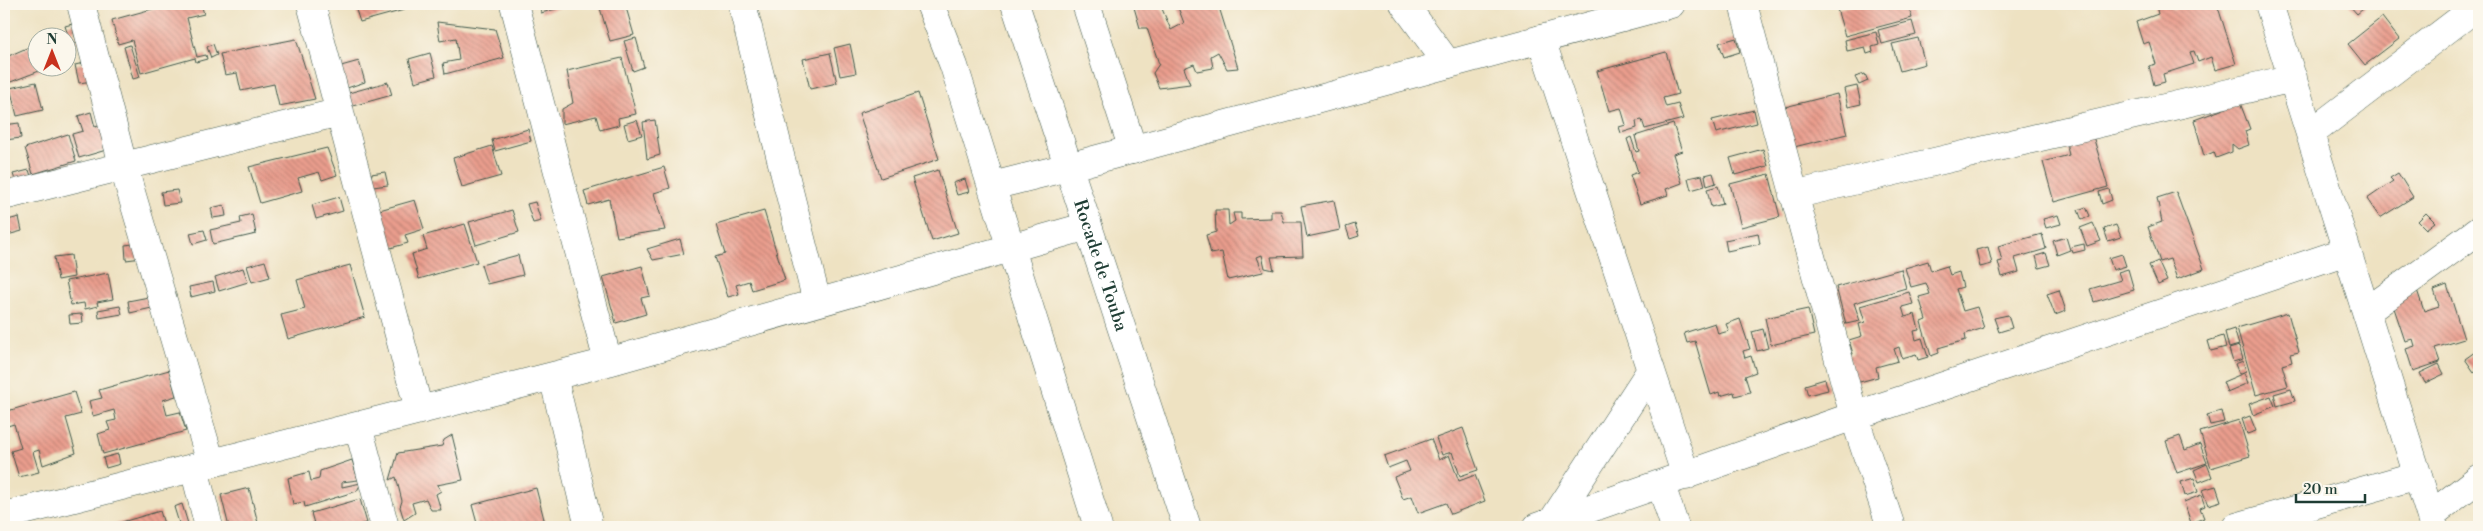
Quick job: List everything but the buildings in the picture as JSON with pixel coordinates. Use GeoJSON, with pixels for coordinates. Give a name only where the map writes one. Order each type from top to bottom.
{"type":"FeatureCollection","features":[{"type":"Feature","properties":{"kind":"street"},"geometry":{"type":"LineString","coordinates":[[81,4],[202,466],[209,527]]}},
{"type":"Feature","properties":{"kind":"street"},"geometry":{"type":"LineString","coordinates":[[311,4],[419,410]]}},
{"type":"Feature","properties":{"kind":"street"},"geometry":{"type":"LineString","coordinates":[[514,4],[608,362]]}},
{"type":"Feature","properties":{"kind":"street"},"geometry":{"type":"LineString","coordinates":[[742,4],[817,302]]}},
{"type":"Feature","properties":{"kind":"street"},"geometry":{"type":"LineString","coordinates":[[930,4],[954,66],[1098,527]]}},
{"type":"Feature","properties":{"kind":"street","name":"Rocade de Touba"},"geometry":{"type":"LineString","coordinates":[[1014,4],[1187,527]]}},
{"type":"Feature","properties":{"kind":"street"},"geometry":{"type":"LineString","coordinates":[[1086,4],[1133,150]]}},
{"type":"Feature","properties":{"kind":"street"},"geometry":{"type":"LineString","coordinates":[[1404,4],[1448,64]]}},
{"type":"Feature","properties":{"kind":"street"},"geometry":{"type":"LineString","coordinates":[[992,186],[1133,150],[1671,4]]}},
{"type":"Feature","properties":{"kind":"street"},"geometry":{"type":"LineString","coordinates":[[1743,4],[1854,416],[1891,527]]}},
{"type":"Feature","properties":{"kind":"street"},"geometry":{"type":"LineString","coordinates":[[2269,4],[2432,521],[2479,478]]}},
{"type":"Feature","properties":{"kind":"street"},"geometry":{"type":"LineString","coordinates":[[2310,134],[2479,5]]}},
{"type":"Feature","properties":{"kind":"street"},"geometry":{"type":"LineString","coordinates":[[1541,39],[1651,370],[1674,480],[1675,527]]}},
{"type":"Feature","properties":{"kind":"street"},"geometry":{"type":"LineString","coordinates":[[1793,195],[2292,78]]}},
{"type":"Feature","properties":{"kind":"street"},"geometry":{"type":"LineString","coordinates":[[4,196],[340,112]]}},
{"type":"Feature","properties":{"kind":"street"},"geometry":{"type":"LineString","coordinates":[[6,508],[202,466],[608,362],[1088,226]]}},
{"type":"Feature","properties":{"kind":"street"},"geometry":{"type":"LineString","coordinates":[[2366,312],[2479,230]]}},
{"type":"Feature","properties":{"kind":"street"},"geometry":{"type":"LineString","coordinates":[[1544,525],[1854,416],[2347,251]]}},
{"type":"Feature","properties":{"kind":"street"},"geometry":{"type":"LineString","coordinates":[[1544,525],[1651,370]]}},
{"type":"Feature","properties":{"kind":"street"},"geometry":{"type":"LineString","coordinates":[[553,376],[589,527]]}},
{"type":"Feature","properties":{"kind":"street"},"geometry":{"type":"LineString","coordinates":[[358,426],[385,527]]}},
{"type":"Feature","properties":{"kind":"street"},"geometry":{"type":"LineString","coordinates":[[2236,527],[2418,476]]}}]}
